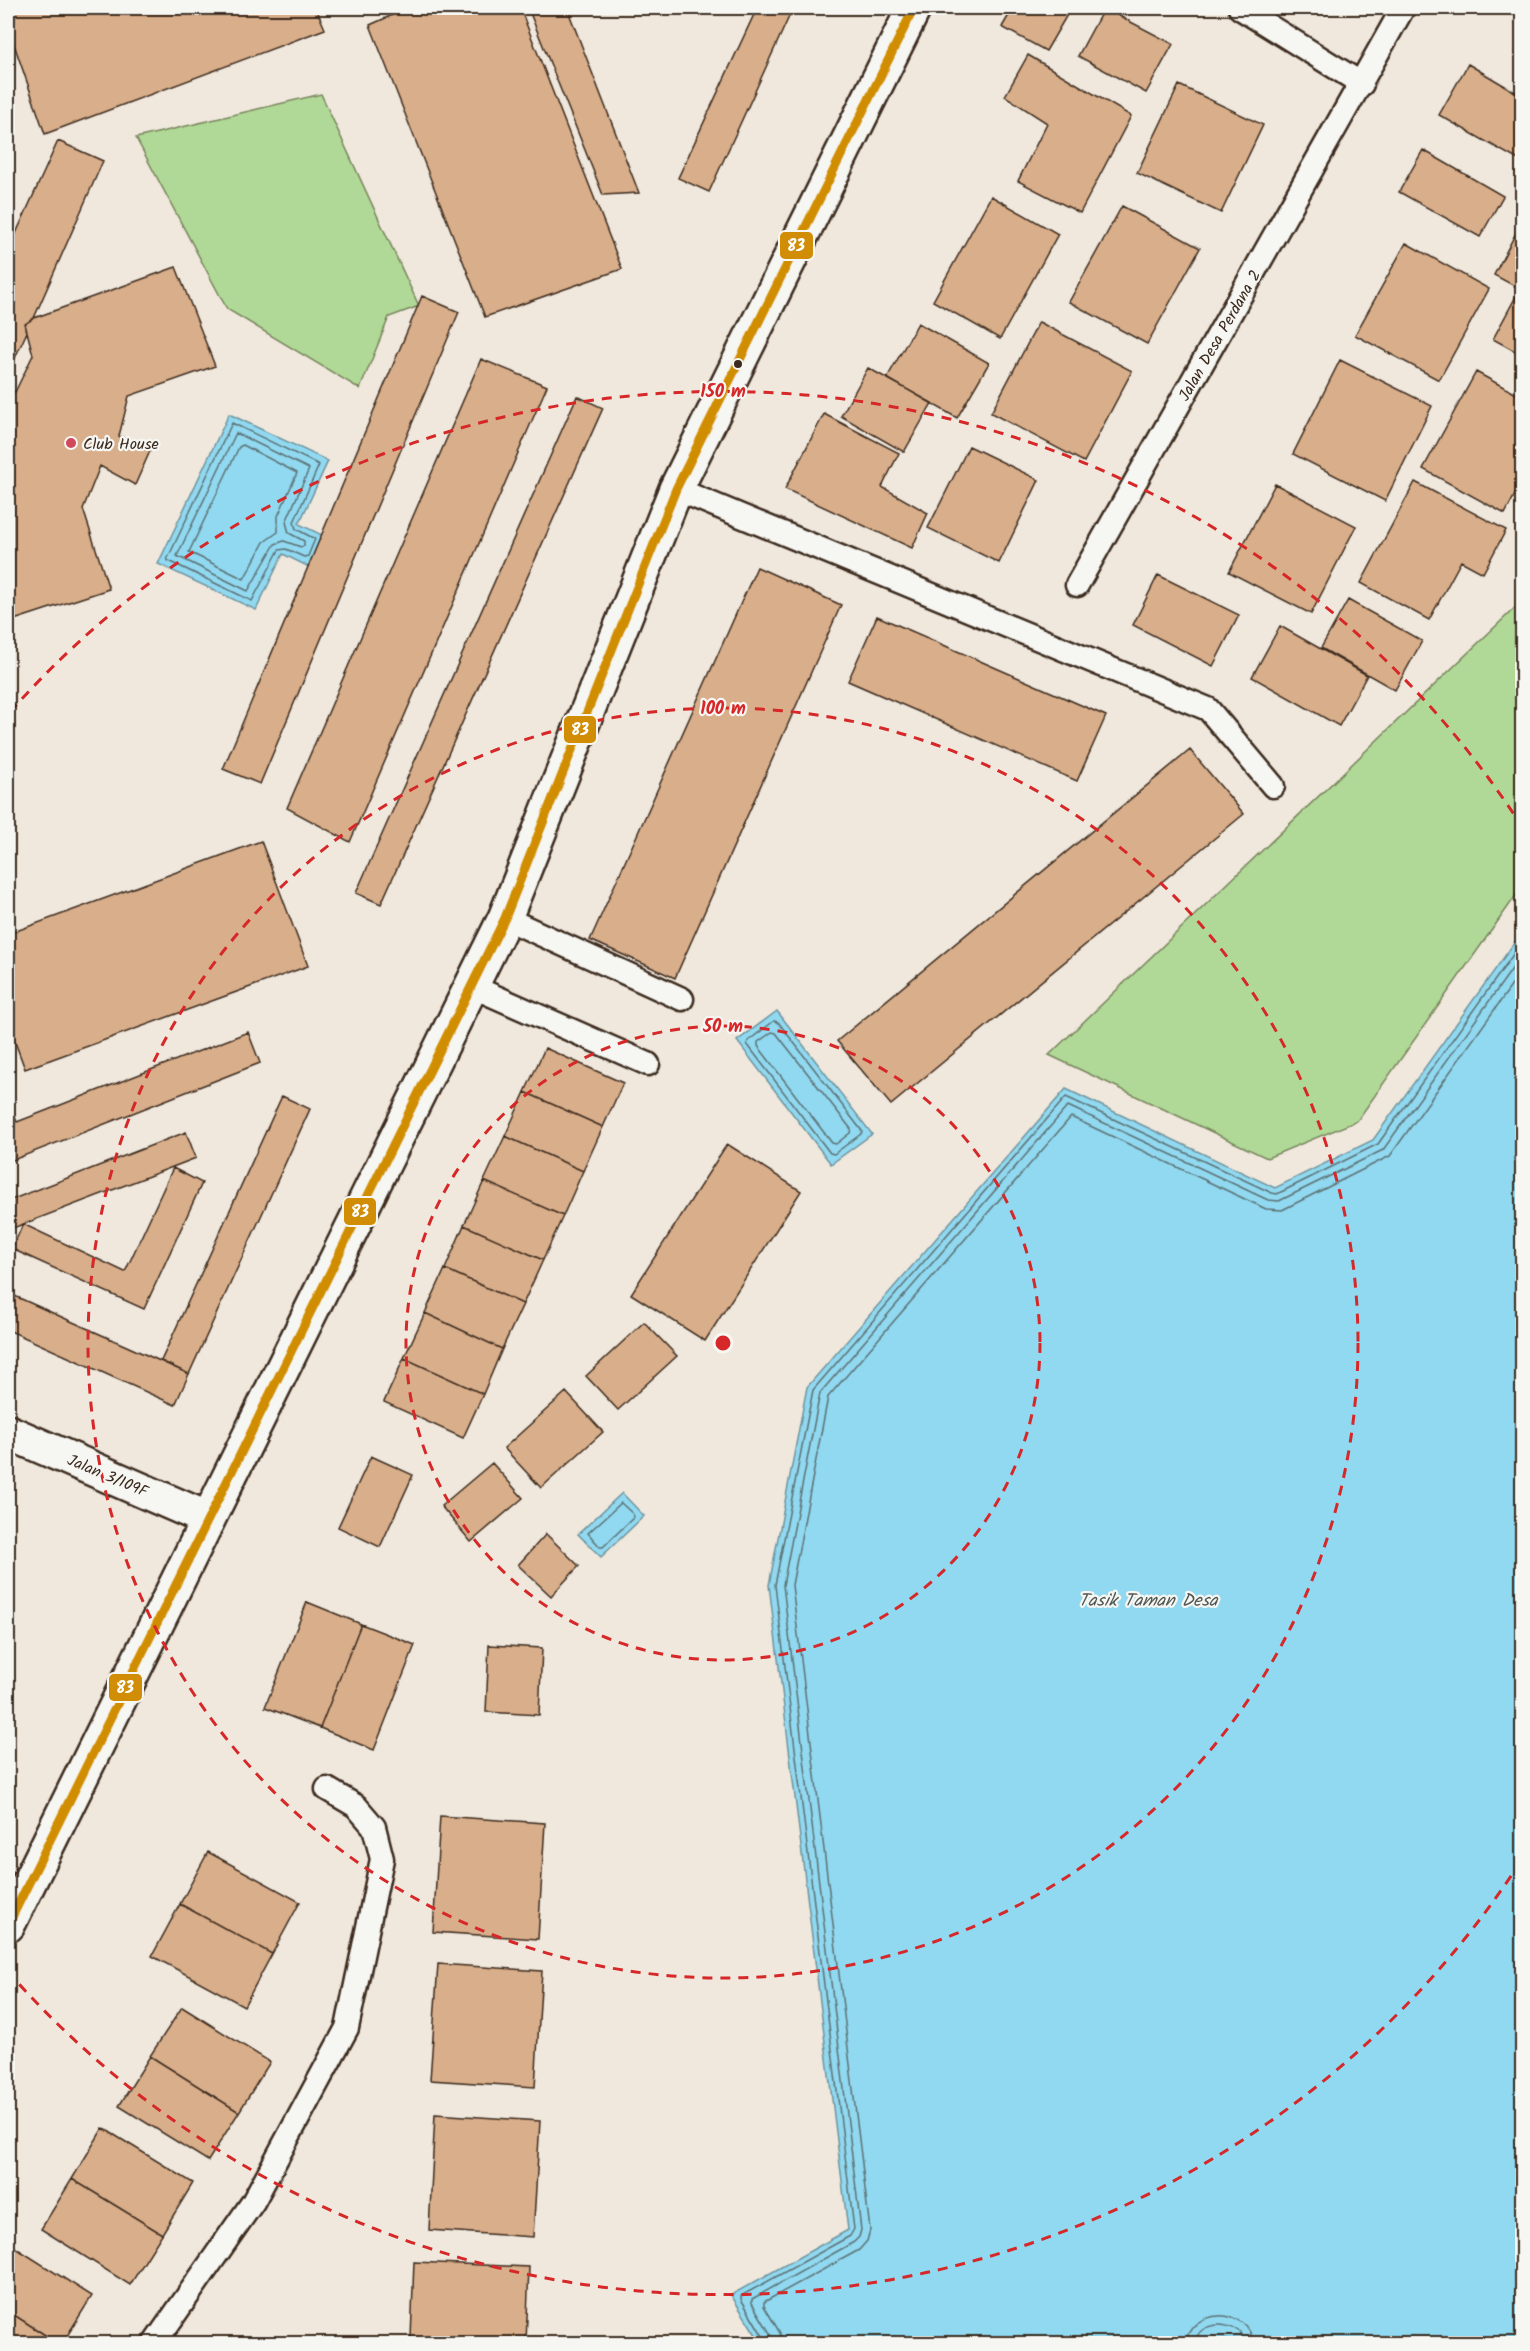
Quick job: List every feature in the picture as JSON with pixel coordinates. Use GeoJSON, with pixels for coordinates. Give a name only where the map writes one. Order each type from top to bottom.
{"type":"FeatureCollection","features":[{"type":"Feature","properties":{"kind":"street"},"geometry":{"type":"LineString","coordinates":[[8,1925],[505,918],[676,489],[914,8]]}},
{"type":"Feature","properties":{"kind":"street","name":"Jalan 3/109F"},"geometry":{"type":"LineString","coordinates":[[8,1432],[208,1519]]}},
{"type":"Feature","properties":{"kind":"lane"},"geometry":{"type":"LineString","coordinates":[[1240,8],[1362,84]]}},
{"type":"Feature","properties":{"kind":"lane","name":"Jalan Desa Perdana 2"},"geometry":{"type":"LineString","coordinates":[[1077,585],[1403,8]]}},
{"type":"Feature","properties":{"kind":"lane"},"geometry":{"type":"LineString","coordinates":[[676,489],[1208,709],[1273,786]]}},
{"type":"Feature","properties":{"kind":"lane"},"geometry":{"type":"LineString","coordinates":[[505,918],[682,999]]}},
{"type":"Feature","properties":{"kind":"lane"},"geometry":{"type":"LineString","coordinates":[[471,986],[648,1064]]}},
{"type":"Feature","properties":{"kind":"lane"},"geometry":{"type":"LineString","coordinates":[[154,2343],[253,2202],[347,2028],[382,1859],[374,1827],[356,1806],[327,1789]]}},
{"type":"Feature","properties":{"kind":"green space"},"geometry":{"type":"Polygon","coordinates":[[[321,94],[419,306],[389,317],[360,389],[227,309],[136,138],[321,94]]]}},
{"type":"Feature","properties":{"kind":"green space"},"geometry":{"type":"Polygon","coordinates":[[[1522,601],[1522,887],[1357,1121],[1267,1158],[1049,1055],[1522,601]]]}},
{"type":"Feature","properties":{"kind":"water"},"geometry":{"type":"Polygon","coordinates":[[[229,414],[328,461],[299,524],[324,536],[309,567],[283,554],[256,610],[158,564],[229,414]]]}},
{"type":"Feature","properties":{"kind":"water","name":"Tasik Taman Desa"},"geometry":{"type":"Polygon","coordinates":[[[1522,932],[1522,2343],[1235,2344],[1225,2339],[1184,2344],[761,2343],[731,2295],[848,2230],[769,1585],[807,1387],[1066,1089],[1275,1188],[1373,1140],[1522,932]]]}},
{"type":"Feature","properties":{"kind":"water"},"geometry":{"type":"Polygon","coordinates":[[[777,1011],[872,1134],[831,1164],[737,1041],[777,1011]]]}},
{"type":"Feature","properties":{"kind":"water"},"geometry":{"type":"Polygon","coordinates":[[[622,1493],[644,1516],[601,1557],[578,1534],[622,1493]]]}},
{"type":"Feature","properties":{"kind":"building"},"geometry":{"type":"Polygon","coordinates":[[[8,8],[316,8],[325,29],[45,134],[8,27],[8,8]]]}},
{"type":"Feature","properties":{"kind":"building"},"geometry":{"type":"Polygon","coordinates":[[[408,8],[520,8],[622,269],[485,317],[370,25],[408,8]]]}},
{"type":"Feature","properties":{"kind":"building"},"geometry":{"type":"Polygon","coordinates":[[[528,8],[567,8],[639,193],[603,195],[528,8]]]}},
{"type":"Feature","properties":{"kind":"building"},"geometry":{"type":"Polygon","coordinates":[[[757,8],[793,8],[709,192],[678,178],[757,8]]]}},
{"type":"Feature","properties":{"kind":"building"},"geometry":{"type":"Polygon","coordinates":[[[1013,8],[1071,8],[1046,51],[1002,27],[1013,8]]]}},
{"type":"Feature","properties":{"kind":"building"},"geometry":{"type":"Polygon","coordinates":[[[1104,8],[1173,44],[1146,93],[1078,56],[1104,8]]]}},
{"type":"Feature","properties":{"kind":"building"},"geometry":{"type":"Polygon","coordinates":[[[1028,55],[1131,116],[1080,213],[1018,181],[1047,123],[1005,96],[1028,55]]]}},
{"type":"Feature","properties":{"kind":"building"},"geometry":{"type":"Polygon","coordinates":[[[1468,64],[1522,96],[1522,157],[1520,161],[1439,115],[1468,64]]]}},
{"type":"Feature","properties":{"kind":"building"},"geometry":{"type":"Polygon","coordinates":[[[1179,85],[1263,125],[1221,213],[1137,173],[1179,85]]]}},
{"type":"Feature","properties":{"kind":"building"},"geometry":{"type":"Polygon","coordinates":[[[58,141],[103,161],[34,318],[25,324],[27,332],[8,373],[8,251],[58,141]]]}},
{"type":"Feature","properties":{"kind":"building"},"geometry":{"type":"Polygon","coordinates":[[[1423,150],[1503,196],[1480,237],[1399,192],[1423,150]]]}},
{"type":"Feature","properties":{"kind":"building"},"geometry":{"type":"Polygon","coordinates":[[[991,196],[1058,234],[1000,339],[933,301],[991,196]]]}},
{"type":"Feature","properties":{"kind":"building"},"geometry":{"type":"Polygon","coordinates":[[[1122,206],[1200,248],[1147,344],[1069,302],[1122,206]]]}},
{"type":"Feature","properties":{"kind":"building"},"geometry":{"type":"Polygon","coordinates":[[[1520,225],[1522,227],[1522,290],[1494,275],[1520,225]]]}},
{"type":"Feature","properties":{"kind":"building"},"geometry":{"type":"Polygon","coordinates":[[[1406,243],[1489,289],[1439,380],[1355,335],[1406,243]]]}},
{"type":"Feature","properties":{"kind":"building","name":"Club House"},"geometry":{"type":"Polygon","coordinates":[[[176,267],[215,366],[129,396],[119,436],[150,451],[135,485],[100,466],[83,509],[109,589],[14,620],[8,602],[8,388],[15,392],[33,355],[25,324],[34,318],[176,267]]]}},
{"type":"Feature","properties":{"kind":"building"},"geometry":{"type":"Polygon","coordinates":[[[1520,289],[1522,290],[1522,355],[1493,339],[1520,289]]]}},
{"type":"Feature","properties":{"kind":"building"},"geometry":{"type":"Polygon","coordinates":[[[422,296],[459,312],[260,784],[223,769],[422,296]]]}},
{"type":"Feature","properties":{"kind":"building"},"geometry":{"type":"Polygon","coordinates":[[[1039,322],[1132,371],[1084,462],[991,413],[1039,322]]]}},
{"type":"Feature","properties":{"kind":"building"},"geometry":{"type":"Polygon","coordinates":[[[918,323],[989,363],[957,418],[887,378],[918,323]]]}},
{"type":"Feature","properties":{"kind":"building"},"geometry":{"type":"Polygon","coordinates":[[[481,359],[547,386],[350,842],[287,808],[481,359]]]}},
{"type":"Feature","properties":{"kind":"building"},"geometry":{"type":"Polygon","coordinates":[[[1340,360],[1432,406],[1385,501],[1293,454],[1340,360]]]}},
{"type":"Feature","properties":{"kind":"building"},"geometry":{"type":"Polygon","coordinates":[[[868,368],[932,403],[904,452],[841,416],[868,368]]]}},
{"type":"Feature","properties":{"kind":"building"},"geometry":{"type":"Polygon","coordinates":[[[1476,372],[1522,397],[1522,481],[1505,514],[1423,469],[1476,372]]]}},
{"type":"Feature","properties":{"kind":"building"},"geometry":{"type":"Polygon","coordinates":[[[577,396],[603,408],[381,904],[356,893],[577,396]]]}},
{"type":"Feature","properties":{"kind":"building"},"geometry":{"type":"Polygon","coordinates":[[[824,414],[899,453],[882,487],[928,513],[912,548],[785,489],[824,414]]]}},
{"type":"Feature","properties":{"kind":"building"},"geometry":{"type":"Polygon","coordinates":[[[969,446],[1039,480],[999,563],[928,528],[969,446]]]}},
{"type":"Feature","properties":{"kind":"building"},"geometry":{"type":"Polygon","coordinates":[[[1415,482],[1506,530],[1483,573],[1461,561],[1429,620],[1361,583],[1415,482]]]}},
{"type":"Feature","properties":{"kind":"building"},"geometry":{"type":"Polygon","coordinates":[[[1275,484],[1356,526],[1311,614],[1229,572],[1275,484]]]}},
{"type":"Feature","properties":{"kind":"building"},"geometry":{"type":"Polygon","coordinates":[[[757,567],[841,605],[675,978],[590,940],[757,567]]]}},
{"type":"Feature","properties":{"kind":"building"},"geometry":{"type":"Polygon","coordinates":[[[1158,575],[1239,615],[1213,666],[1133,625],[1158,575]]]}},
{"type":"Feature","properties":{"kind":"building"},"geometry":{"type":"Polygon","coordinates":[[[1348,600],[1422,641],[1395,690],[1321,648],[1348,600]]]}},
{"type":"Feature","properties":{"kind":"building"},"geometry":{"type":"Polygon","coordinates":[[[877,616],[1106,716],[1077,781],[848,681],[877,616]]]}},
{"type":"Feature","properties":{"kind":"building"},"geometry":{"type":"Polygon","coordinates":[[[1280,626],[1367,675],[1339,726],[1252,677],[1280,626]]]}},
{"type":"Feature","properties":{"kind":"building"},"geometry":{"type":"Polygon","coordinates":[[[1190,750],[1244,814],[891,1105],[837,1041],[1190,750]]]}},
{"type":"Feature","properties":{"kind":"building"},"geometry":{"type":"Polygon","coordinates":[[[261,841],[308,966],[25,1069],[8,1023],[8,934],[261,841]]]}},
{"type":"Feature","properties":{"kind":"building"},"geometry":{"type":"Polygon","coordinates":[[[248,1032],[260,1063],[8,1162],[8,1098],[17,1122],[248,1032]]]}},
{"type":"Feature","properties":{"kind":"building"},"geometry":{"type":"Polygon","coordinates":[[[545,1048],[623,1083],[603,1127],[525,1092],[545,1048]]]}},
{"type":"Feature","properties":{"kind":"building"},"geometry":{"type":"Polygon","coordinates":[[[525,1092],[603,1127],[583,1171],[505,1136],[525,1092]]]}},
{"type":"Feature","properties":{"kind":"building"},"geometry":{"type":"Polygon","coordinates":[[[282,1096],[310,1109],[189,1374],[161,1361],[282,1096]]]}},
{"type":"Feature","properties":{"kind":"building"},"geometry":{"type":"Polygon","coordinates":[[[186,1132],[196,1158],[8,1230],[8,1201],[186,1132]]]}},
{"type":"Feature","properties":{"kind":"building"},"geometry":{"type":"Polygon","coordinates":[[[505,1136],[583,1171],[563,1216],[484,1181],[505,1136]]]}},
{"type":"Feature","properties":{"kind":"building"},"geometry":{"type":"Polygon","coordinates":[[[727,1144],[801,1191],[705,1341],[631,1294],[727,1144]]]}},
{"type":"Feature","properties":{"kind":"building"},"geometry":{"type":"Polygon","coordinates":[[[173,1168],[202,1183],[144,1309],[12,1249],[23,1224],[125,1272],[173,1168]]]}},
{"type":"Feature","properties":{"kind":"building"},"geometry":{"type":"Polygon","coordinates":[[[484,1181],[563,1216],[543,1260],[464,1225],[484,1181]]]}},
{"type":"Feature","properties":{"kind":"building"},"geometry":{"type":"Polygon","coordinates":[[[464,1225],[543,1260],[523,1304],[445,1269],[464,1225]]]}},
{"type":"Feature","properties":{"kind":"building"},"geometry":{"type":"Polygon","coordinates":[[[445,1269],[523,1304],[502,1349],[425,1313],[445,1269]]]}},
{"type":"Feature","properties":{"kind":"building"},"geometry":{"type":"Polygon","coordinates":[[[8,1293],[189,1374],[175,1405],[8,1330],[8,1293]]]}},
{"type":"Feature","properties":{"kind":"building"},"geometry":{"type":"Polygon","coordinates":[[[425,1313],[502,1349],[483,1394],[404,1358],[425,1313]]]}},
{"type":"Feature","properties":{"kind":"building"},"geometry":{"type":"Polygon","coordinates":[[[644,1322],[677,1356],[618,1410],[586,1376],[644,1322]]]}},
{"type":"Feature","properties":{"kind":"building"},"geometry":{"type":"Polygon","coordinates":[[[404,1358],[483,1394],[463,1438],[384,1402],[404,1358]]]}},
{"type":"Feature","properties":{"kind":"building"},"geometry":{"type":"Polygon","coordinates":[[[566,1392],[603,1432],[541,1488],[504,1448],[566,1392]]]}},
{"type":"Feature","properties":{"kind":"building"},"geometry":{"type":"Polygon","coordinates":[[[371,1456],[413,1475],[380,1547],[338,1527],[371,1456]]]}},
{"type":"Feature","properties":{"kind":"building"},"geometry":{"type":"Polygon","coordinates":[[[492,1463],[523,1498],[471,1542],[441,1506],[492,1463]]]}},
{"type":"Feature","properties":{"kind":"building"},"geometry":{"type":"Polygon","coordinates":[[[546,1534],[579,1566],[551,1596],[518,1565],[546,1534]]]}},
{"type":"Feature","properties":{"kind":"building"},"geometry":{"type":"Polygon","coordinates":[[[307,1602],[361,1624],[320,1728],[265,1707],[307,1602]]]}},
{"type":"Feature","properties":{"kind":"building"},"geometry":{"type":"Polygon","coordinates":[[[361,1624],[415,1645],[374,1750],[320,1728],[361,1624]]]}},
{"type":"Feature","properties":{"kind":"building"},"geometry":{"type":"Polygon","coordinates":[[[489,1645],[542,1648],[539,1715],[486,1712],[489,1645]]]}},
{"type":"Feature","properties":{"kind":"building"},"geometry":{"type":"Polygon","coordinates":[[[440,1816],[545,1823],[538,1939],[433,1932],[440,1816]]]}},
{"type":"Feature","properties":{"kind":"building"},"geometry":{"type":"Polygon","coordinates":[[[208,1852],[300,1902],[272,1954],[180,1904],[208,1852]]]}},
{"type":"Feature","properties":{"kind":"building"},"geometry":{"type":"Polygon","coordinates":[[[180,1904],[272,1954],[244,2006],[152,1956],[180,1904]]]}},
{"type":"Feature","properties":{"kind":"building"},"geometry":{"type":"Polygon","coordinates":[[[438,1964],[542,1971],[535,2087],[430,2080],[438,1964]]]}},
{"type":"Feature","properties":{"kind":"building"},"geometry":{"type":"Polygon","coordinates":[[[182,2007],[270,2062],[239,2112],[150,2056],[182,2007]]]}},
{"type":"Feature","properties":{"kind":"building"},"geometry":{"type":"Polygon","coordinates":[[[150,2056],[239,2112],[208,2161],[119,2106],[150,2056]]]}},
{"type":"Feature","properties":{"kind":"building"},"geometry":{"type":"Polygon","coordinates":[[[435,2114],[540,2121],[533,2237],[429,2230],[435,2114]]]}},
{"type":"Feature","properties":{"kind":"building"},"geometry":{"type":"Polygon","coordinates":[[[103,2128],[193,2183],[162,2234],[72,2179],[103,2128]]]}},
{"type":"Feature","properties":{"kind":"building"},"geometry":{"type":"Polygon","coordinates":[[[72,2179],[162,2234],[130,2285],[41,2229],[72,2179]]]}},
{"type":"Feature","properties":{"kind":"building"},"geometry":{"type":"Polygon","coordinates":[[[8,2243],[92,2296],[62,2344],[8,2311],[8,2243]]]}},
{"type":"Feature","properties":{"kind":"building"},"geometry":{"type":"Polygon","coordinates":[[[414,2262],[529,2267],[526,2343],[411,2338],[414,2262]]]}},
{"type":"Feature","properties":{"kind":"building"},"geometry":{"type":"Polygon","coordinates":[[[8,2311],[59,2344],[8,2344],[8,2311]]]}},
{"type":"Feature","properties":{"kind":"transit line","name":"83"},"geometry":{"type":"LineString","coordinates":[[8,1925],[505,918],[676,489],[914,8]]}},
{"type":"Feature","properties":{"kind":"place","name":"Club House"},"geometry":{"type":"Point","coordinates":[71,443]}}]}
